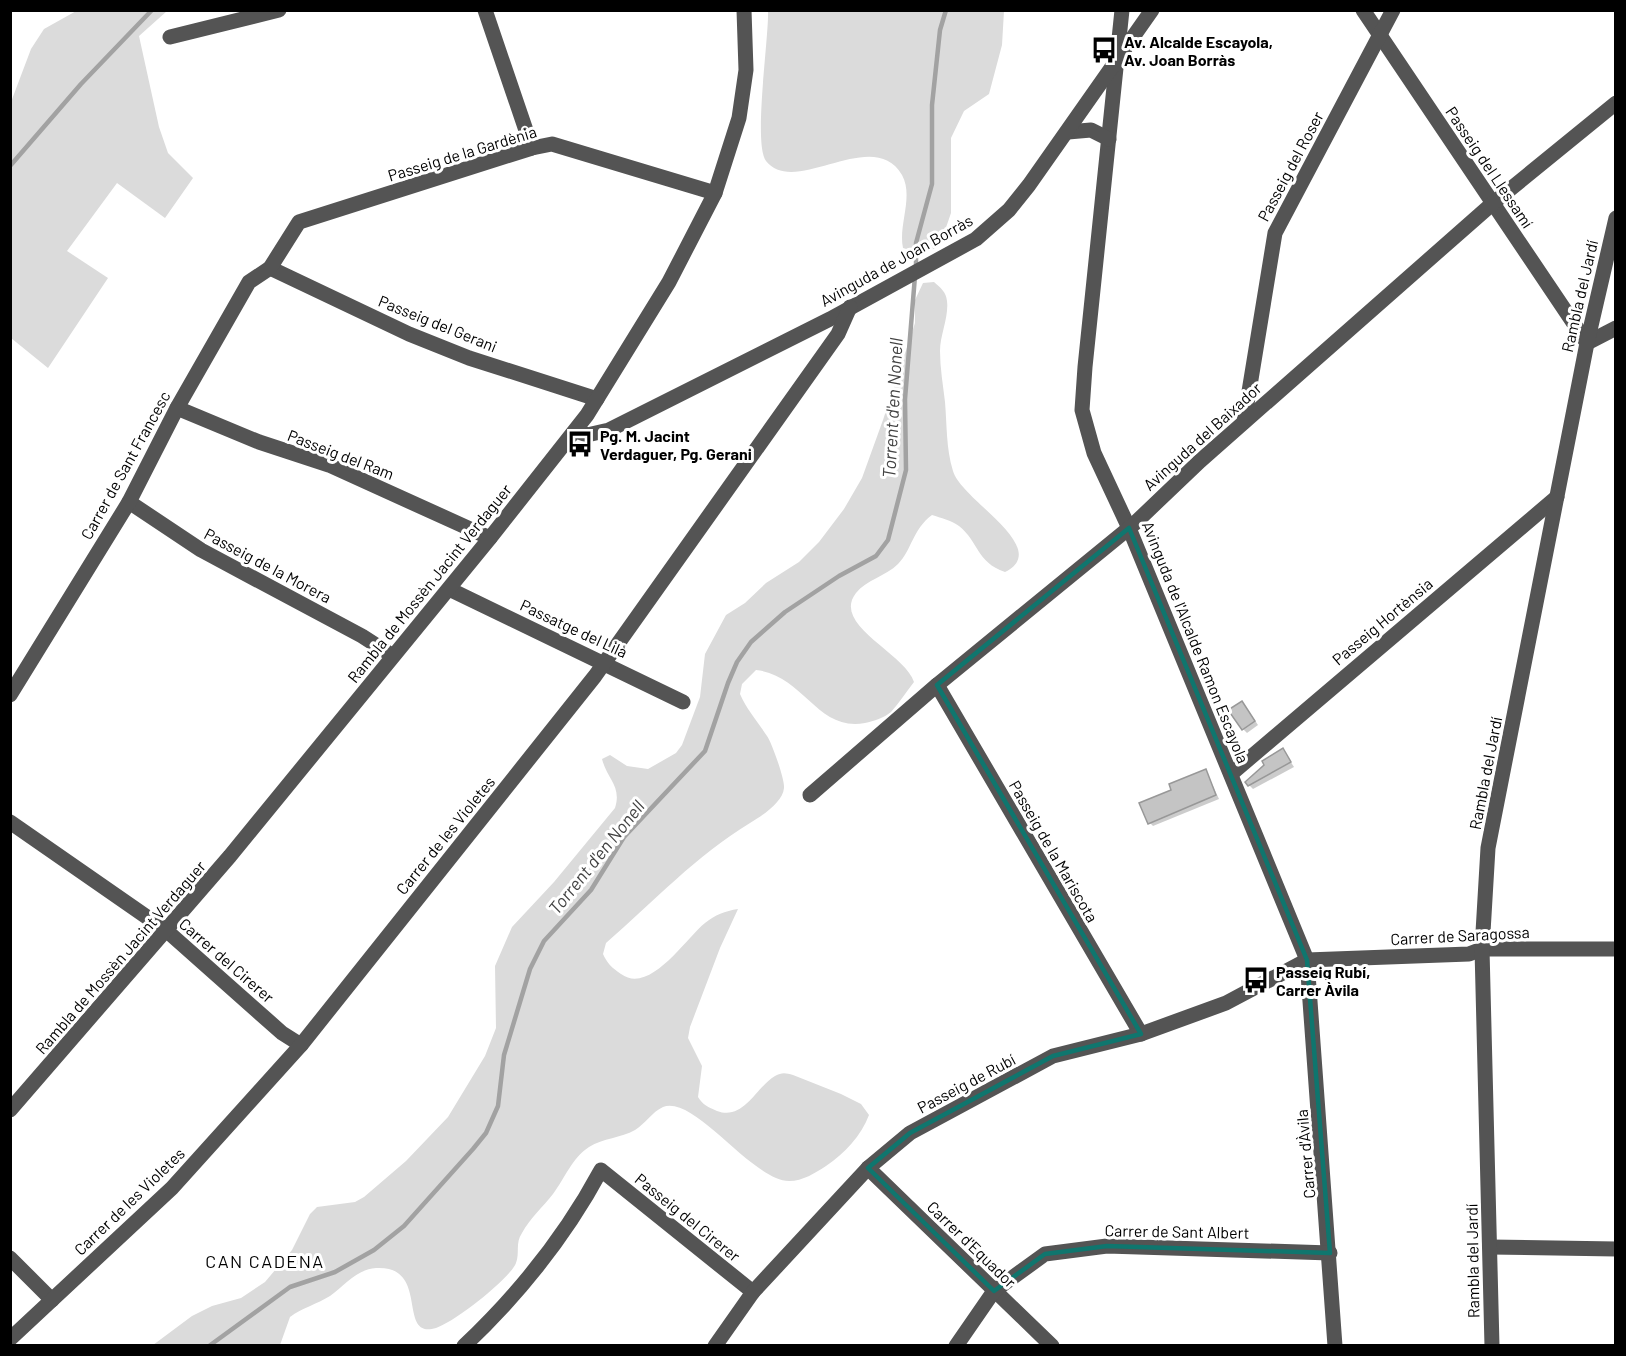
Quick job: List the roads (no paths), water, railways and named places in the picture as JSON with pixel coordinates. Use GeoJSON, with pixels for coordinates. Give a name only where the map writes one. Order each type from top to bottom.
{"type":"FeatureCollection","features":[{"type":"Feature","properties":{"kind":"street"},"geometry":{"type":"LineString","coordinates":[[170,37],[279,10]]}},
{"type":"Feature","properties":{"kind":"street"},"geometry":{"type":"LineString","coordinates":[[485,10],[532,148]]}},
{"type":"Feature","properties":{"kind":"street","name":"Rambla de Mossèn Jacint Verdaguer"},"geometry":{"type":"LineString","coordinates":[[10,1110],[167,931],[576,431],[669,282],[715,194],[739,118],[746,70],[744,10]]}},
{"type":"Feature","properties":{"kind":"street","name":"Avinguda de l'Alcalde Ramon Escayola"},"geometry":{"type":"LineString","coordinates":[[1122,10],[1082,410],[1094,453],[1129,528],[1307,960]]}},
{"type":"Feature","properties":{"kind":"street"},"geometry":{"type":"LineString","coordinates":[[1130,10],[1150,13]]}},
{"type":"Feature","properties":{"kind":"street","name":"Passeig del Llessamí"},"geometry":{"type":"LineString","coordinates":[[1363,10],[1587,343]]}},
{"type":"Feature","properties":{"kind":"street","name":"Passeig del Roser"},"geometry":{"type":"LineString","coordinates":[[1244,422],[1275,233],[1394,10]]}},
{"type":"Feature","properties":{"kind":"street","name":"Avinguda de Joan Borràs"},"geometry":{"type":"LineString","coordinates":[[576,431],[587,435],[609,430],[850,307],[976,239],[1009,210],[1068,132],[1150,13]]}},
{"type":"Feature","properties":{"kind":"street","name":"Avinguda del Baixador"},"geometry":{"type":"LineString","coordinates":[[810,795],[937,685],[1129,528],[1244,422],[1492,204],[1616,103]]}},
{"type":"Feature","properties":{"kind":"street"},"geometry":{"type":"LineString","coordinates":[[1068,132],[1091,130],[1108,139]]}},
{"type":"Feature","properties":{"kind":"street","name":"Passeig de la Gardènia"},"geometry":{"type":"LineString","coordinates":[[270,268],[284,250],[292,229],[299,222],[532,148],[552,144],[715,194]]}},
{"type":"Feature","properties":{"kind":"street","name":"Rambla del Jardí"},"geometry":{"type":"LineString","coordinates":[[1492,1346],[1482,949],[1488,848],[1587,343],[1616,218]]}},
{"type":"Feature","properties":{"kind":"street","name":"Passeig del Gerani"},"geometry":{"type":"LineString","coordinates":[[270,268],[409,334],[469,358],[597,399]]}},
{"type":"Feature","properties":{"kind":"street","name":"Carrer de Sant Francesc"},"geometry":{"type":"LineString","coordinates":[[10,695],[129,502],[177,408],[249,282],[270,268]]}},
{"type":"Feature","properties":{"kind":"street","name":"Carrer de les Violetes"},"geometry":{"type":"LineString","coordinates":[[10,1339],[172,1188],[301,1045],[605,663],[838,334],[850,307]]}},
{"type":"Feature","properties":{"kind":"street"},"geometry":{"type":"LineString","coordinates":[[1587,343],[1616,328]]}},
{"type":"Feature","properties":{"kind":"street","name":"Passeig del Ram"},"geometry":{"type":"LineString","coordinates":[[177,408],[259,442],[329,465],[490,538]]}},
{"type":"Feature","properties":{"kind":"street","name":"Passeig Hortènsia"},"geometry":{"type":"LineString","coordinates":[[1231,774],[1557,496]]}},
{"type":"Feature","properties":{"kind":"street","name":"Passeig de la Morera"},"geometry":{"type":"LineString","coordinates":[[129,502],[201,550],[362,636],[393,656]]}},
{"type":"Feature","properties":{"kind":"street","name":"Passatge del Lilà"},"geometry":{"type":"LineString","coordinates":[[449,589],[683,702]]}},
{"type":"Feature","properties":{"kind":"street","name":"Passeig de la Mariscota"},"geometry":{"type":"LineString","coordinates":[[937,685],[1141,1034]]}},
{"type":"Feature","properties":{"kind":"street","name":"Carrer del Cirerer"},"geometry":{"type":"LineString","coordinates":[[10,822],[167,931],[282,1033],[301,1045]]}},
{"type":"Feature","properties":{"kind":"street","name":"Carrer de Saragossa"},"geometry":{"type":"LineString","coordinates":[[1307,960],[1469,954],[1482,949],[1616,949]]}},
{"type":"Feature","properties":{"kind":"street","name":"Passeig de Rubí"},"geometry":{"type":"LineString","coordinates":[[715,1346],[753,1292],[868,1168],[910,1133],[1053,1056],[1141,1034],[1226,1003],[1307,960]]}},
{"type":"Feature","properties":{"kind":"street","name":"Carrer d'Àvila"},"geometry":{"type":"LineString","coordinates":[[1307,960],[1335,1346]]}},
{"type":"Feature","properties":{"kind":"street","name":"Carrer d'Equador"},"geometry":{"type":"LineString","coordinates":[[868,1168],[1052,1346]]}},
{"type":"Feature","properties":{"kind":"street","name":"Passeig del Cirerer"},"geometry":{"type":"LineString","coordinates":[[464,1346],[508,1304],[540,1265],[601,1170],[753,1292]]}},
{"type":"Feature","properties":{"kind":"street","name":"Carrer de Sant Albert"},"geometry":{"type":"LineString","coordinates":[[956,1346],[994,1291],[1045,1254],[1107,1246],[1330,1253]]}},
{"type":"Feature","properties":{"kind":"street"},"geometry":{"type":"LineString","coordinates":[[1490,1247],[1616,1249]]}},
{"type":"Feature","properties":{"kind":"street"},"geometry":{"type":"LineString","coordinates":[[10,1258],[52,1300]]}},
{"type":"Feature","properties":{"kind":"waterway"},"geometry":{"type":"LineString","coordinates":[[10,166],[81,84],[152,10]]}},
{"type":"Feature","properties":{"kind":"waterway","name":"Torrent d'en Nonell"},"geometry":{"type":"LineString","coordinates":[[916,268],[916,243],[932,184],[932,105],[940,30],[946,10]]}},
{"type":"Feature","properties":{"kind":"waterway","name":"Torrent d'en Nonell"},"geometry":{"type":"LineString","coordinates":[[209,1346],[290,1287],[335,1272],[374,1250],[404,1226],[473,1149],[486,1133],[498,1106],[504,1055],[530,969],[544,941],[591,890],[624,837],[705,751],[728,683],[737,662],[751,642],[785,612],[839,576],[876,556],[888,540],[906,470],[905,399],[915,276]]}},
{"type":"Feature","properties":{"kind":"place","name":"Av. Alcalde Escayola, Av. Joan Borràs"},"geometry":{"type":"Point","coordinates":[1104,50]}},
{"type":"Feature","properties":{"kind":"place","name":"Pg. M. Jacint Verdaguer, Pg. Gerani"},"geometry":{"type":"Point","coordinates":[580,444]}},
{"type":"Feature","properties":{"kind":"place","name":"Passeig Rubí, Carrer Àvila"},"geometry":{"type":"Point","coordinates":[1256,980]}},
{"type":"Feature","properties":{"kind":"district","name":"CAN CADENA"},"geometry":{"type":"Point","coordinates":[265,1261]}}]}
